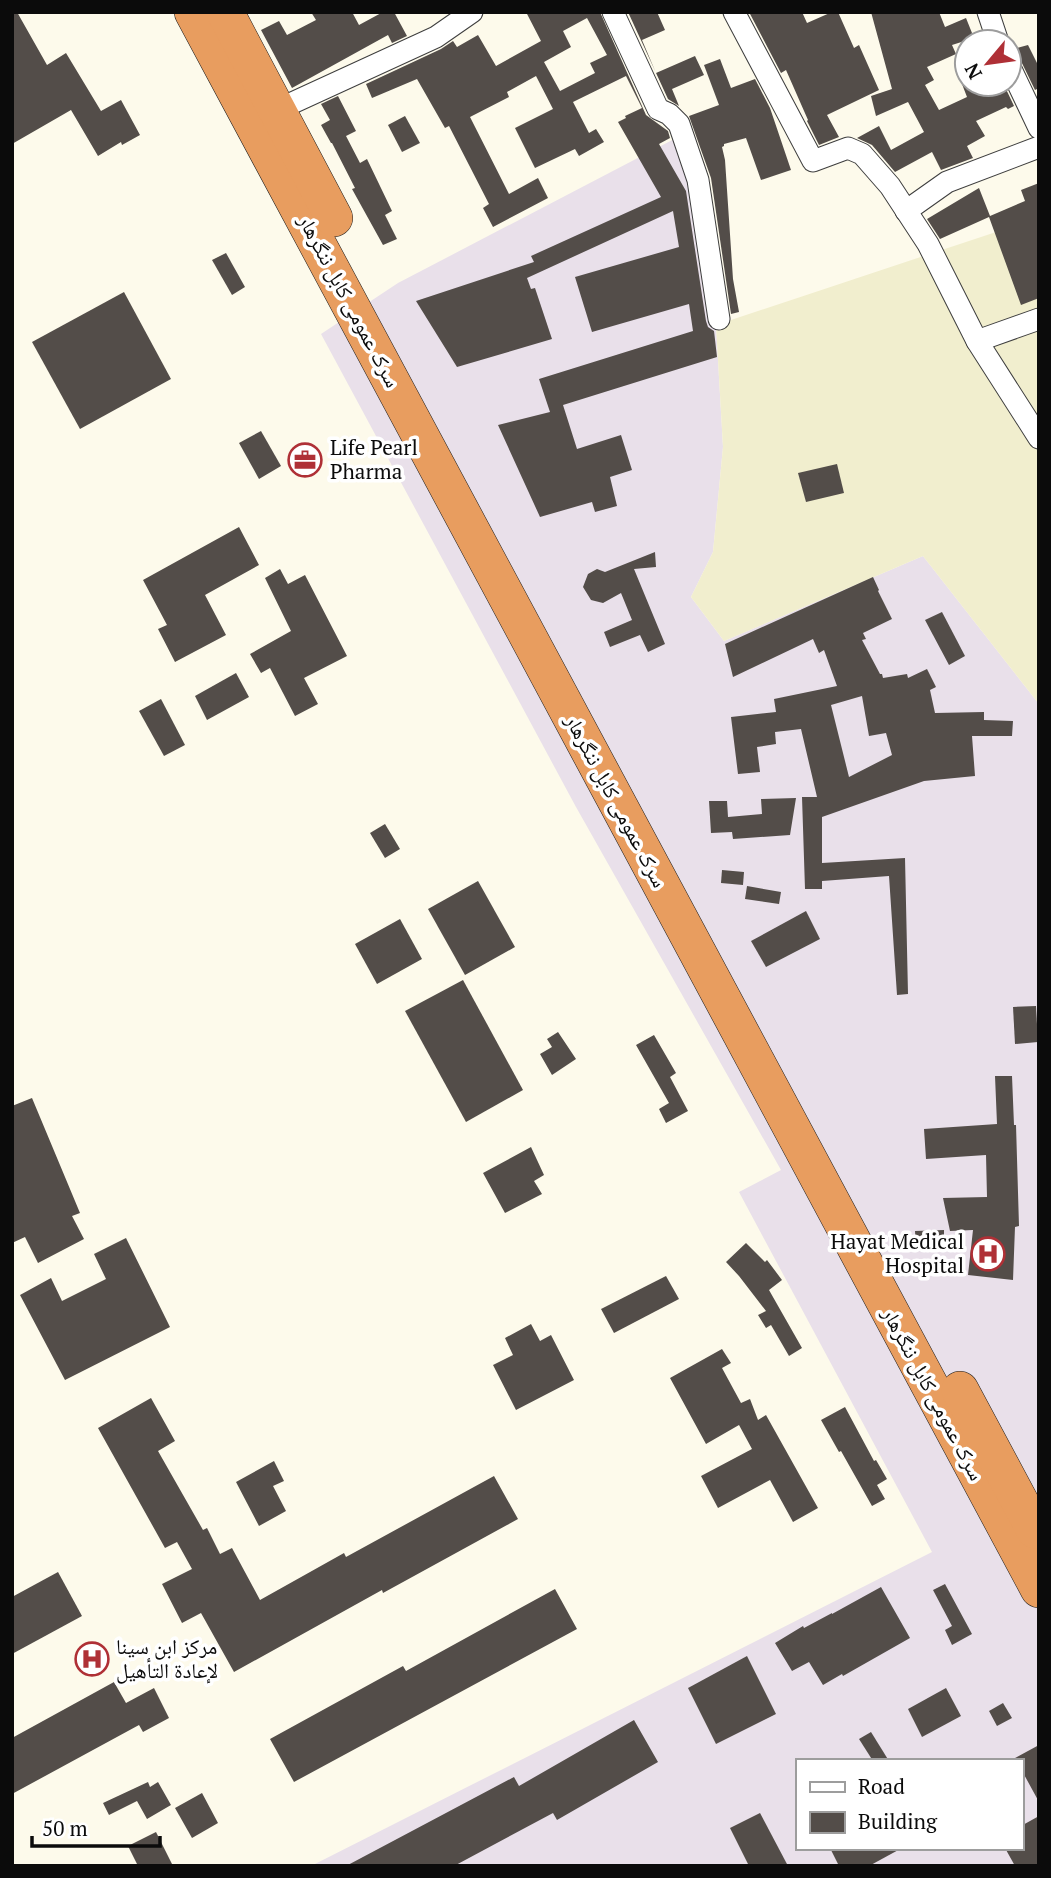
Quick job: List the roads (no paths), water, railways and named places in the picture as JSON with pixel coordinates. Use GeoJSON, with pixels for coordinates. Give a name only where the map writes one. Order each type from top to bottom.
{"type":"FeatureCollection","features":[{"type":"Feature","properties":{"kind":"highway","name":"سرک عمومی کابل ننگرهار"},"geometry":{"type":"LineString","coordinates":[[193,12],[433,433],[984,1463],[1039,1589]]}},
{"type":"Feature","properties":{"kind":"highway","name":"سرک عمومی کابل ننگرهار"},"geometry":{"type":"LineString","coordinates":[[225,12],[276,110],[433,433]]}},
{"type":"Feature","properties":{"kind":"highway","name":"سرک عمومی کابل ننگرهار"},"geometry":{"type":"LineString","coordinates":[[984,1463],[1039,1537]]}},
{"type":"Feature","properties":{"kind":"street"},"geometry":{"type":"LineString","coordinates":[[276,110],[436,37],[472,12]]}},
{"type":"Feature","properties":{"kind":"street"},"geometry":{"type":"LineString","coordinates":[[613,12],[658,109],[669,114],[679,124],[698,180],[719,319]]}},
{"type":"Feature","properties":{"kind":"street"},"geometry":{"type":"LineString","coordinates":[[734,12],[813,161],[848,148],[862,154],[890,186],[928,244],[977,341],[1039,438]]}},
{"type":"Feature","properties":{"kind":"street"},"geometry":{"type":"LineString","coordinates":[[1023,94],[1039,128]]}},
{"type":"Feature","properties":{"kind":"street"},"geometry":{"type":"LineString","coordinates":[[906,211],[947,182],[1039,147]]}},
{"type":"Feature","properties":{"kind":"street"},"geometry":{"type":"LineString","coordinates":[[977,341],[1039,319]]}},
{"type":"Feature","properties":{"kind":"place","name":"Life Pearl Pharma"},"geometry":{"type":"Point","coordinates":[305,460]}},
{"type":"Feature","properties":{"kind":"place","name":"Hayat Medical Hospital"},"geometry":{"type":"Point","coordinates":[988,1254]}},
{"type":"Feature","properties":{"kind":"place","name":"مركز ابن سينا لإعادة التأهيل"},"geometry":{"type":"Point","coordinates":[92,1659]}}]}
